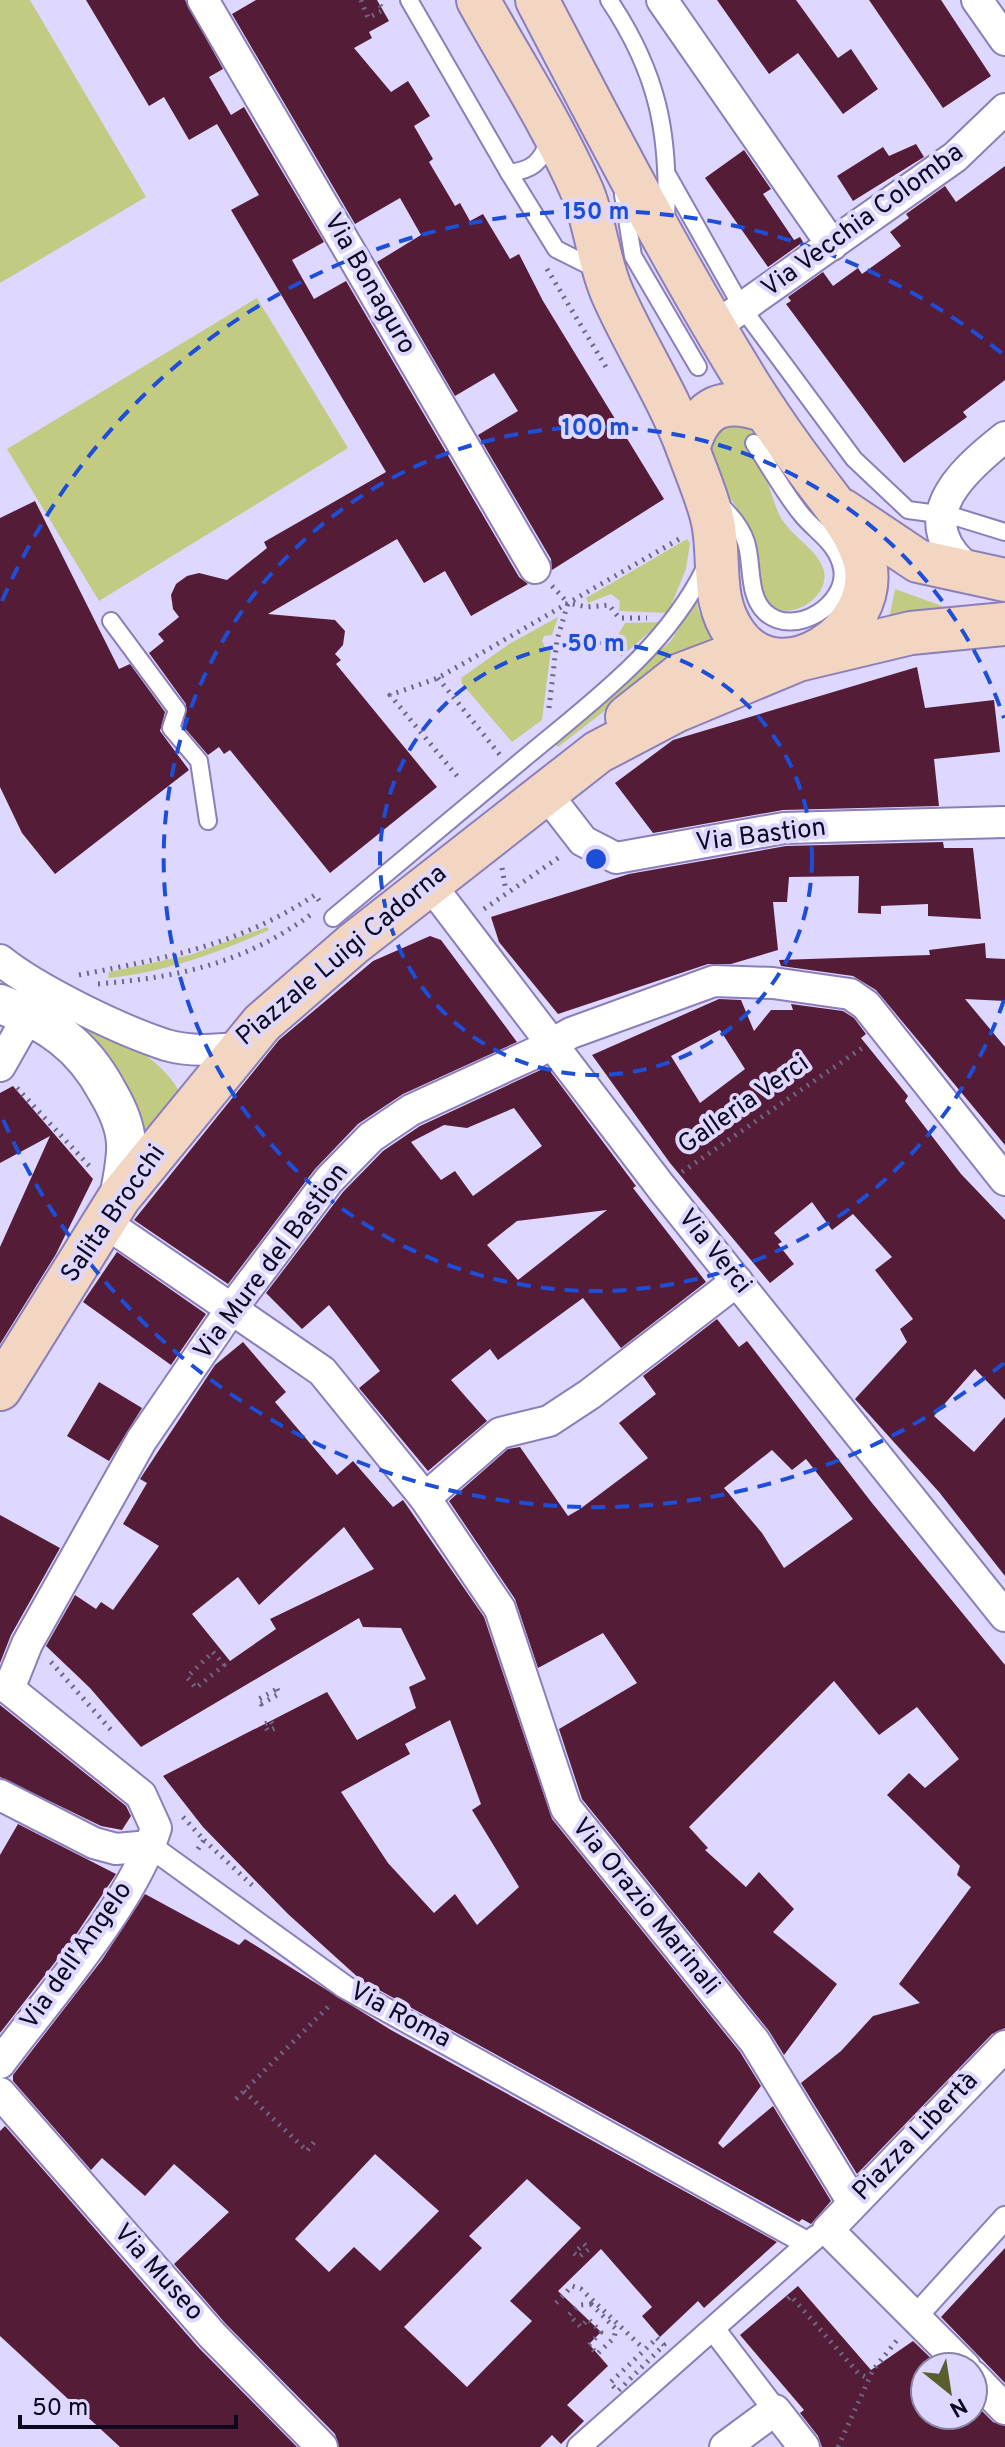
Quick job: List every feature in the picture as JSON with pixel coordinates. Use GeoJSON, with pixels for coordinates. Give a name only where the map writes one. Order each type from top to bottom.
{"type":"FeatureCollection","features":[{"type":"Feature","properties":{"kind":"main road"},"geometry":{"type":"LineString","coordinates":[[478,0],[552,131],[583,194],[603,272],[688,449],[702,489],[704,538],[717,595],[723,615],[746,650],[764,657],[798,660],[911,633],[1005,624]]}},
{"type":"Feature","properties":{"kind":"main road","name":"Piazzale Luigi Cadorna"},"geometry":{"type":"LineString","coordinates":[[537,0],[665,238],[730,318],[760,427],[835,505],[865,563],[864,603],[842,634],[798,660],[678,710],[598,752]]}},
{"type":"Feature","properties":{"kind":"main road"},"geometry":{"type":"LineString","coordinates":[[688,449],[697,425],[711,409],[731,403],[760,427]]}},
{"type":"Feature","properties":{"kind":"main road"},"geometry":{"type":"LineString","coordinates":[[835,505],[871,533],[918,561],[988,576]]}},
{"type":"Feature","properties":{"kind":"main road"},"geometry":{"type":"LineString","coordinates":[[865,563],[909,582],[963,599],[1005,603]]}},
{"type":"Feature","properties":{"kind":"main road","name":"Piazzale Luigi Cadorna"},"geometry":{"type":"LineString","coordinates":[[239,1048],[290,998],[429,883],[556,809],[624,720],[680,675],[746,650]]}},
{"type":"Feature","properties":{"kind":"main road","name":"Salita Brocchi"},"geometry":{"type":"LineString","coordinates":[[0,1389],[78,1261],[107,1201],[239,1048]]}},
{"type":"Feature","properties":{"kind":"street","name":"Via Bonaguro"},"geometry":{"type":"LineString","coordinates":[[203,0],[535,568]]}},
{"type":"Feature","properties":{"kind":"street"},"geometry":{"type":"LineString","coordinates":[[662,0],[832,245]]}},
{"type":"Feature","properties":{"kind":"street"},"geometry":{"type":"LineString","coordinates":[[977,0],[1005,40]]}},
{"type":"Feature","properties":{"kind":"street","name":"Via Vecchia Colomba"},"geometry":{"type":"LineString","coordinates":[[730,318],[955,157],[1005,109]]}},
{"type":"Feature","properties":{"kind":"street"},"geometry":{"type":"LineString","coordinates":[[988,576],[953,558],[943,539],[940,514],[953,486],[973,462],[1005,437]]}},
{"type":"Feature","properties":{"kind":"street","name":"Via Bastion"},"geometry":{"type":"LineString","coordinates":[[556,809],[583,841],[616,858],[784,828],[1005,822]]}},
{"type":"Feature","properties":{"kind":"street","name":"Via Verci"},"geometry":{"type":"LineString","coordinates":[[429,883],[661,1187],[1005,1616]]}},
{"type":"Feature","properties":{"kind":"street","name":"Via Mure del Bastion"},"geometry":{"type":"LineString","coordinates":[[11,1695],[27,1644],[141,1441],[230,1311],[329,1180],[371,1137],[411,1110],[551,1043],[714,981],[773,983],[850,994],[866,1005],[1005,1180]]}},
{"type":"Feature","properties":{"kind":"street"},"geometry":{"type":"LineString","coordinates":[[4,1072],[12,988]]}},
{"type":"Feature","properties":{"kind":"street"},"geometry":{"type":"LineString","coordinates":[[12,988],[80,1049],[97,1071],[118,1110],[126,1143],[107,1201]]}},
{"type":"Feature","properties":{"kind":"street","name":"Piazzale Luigi Cadorna"},"geometry":{"type":"LineString","coordinates":[[12,988],[167,1045],[207,1051],[239,1048]]}},
{"type":"Feature","properties":{"kind":"street","name":"Via Orazio Marinali"},"geometry":{"type":"LineString","coordinates":[[107,1201],[122,1234],[230,1311],[322,1371],[425,1498],[500,1609],[566,1808],[755,2042],[852,2201]]}},
{"type":"Feature","properties":{"kind":"street"},"geometry":{"type":"LineString","coordinates":[[425,1498],[500,1433],[549,1421],[590,1394],[737,1281]]}},
{"type":"Feature","properties":{"kind":"street"},"geometry":{"type":"LineString","coordinates":[[0,1795],[94,1843],[116,1849],[150,1846],[156,1828],[141,1795],[11,1695]]}},
{"type":"Feature","properties":{"kind":"street","name":"Via Roma"},"geometry":{"type":"LineString","coordinates":[[150,1846],[345,1987],[817,2236]]}},
{"type":"Feature","properties":{"kind":"street","name":"Via dell'Angelo"},"geometry":{"type":"LineString","coordinates":[[0,2063],[89,1946],[150,1846]]}},
{"type":"Feature","properties":{"kind":"street","name":"Piazza Libertà"},"geometry":{"type":"LineString","coordinates":[[579,2447],[817,2236],[1005,2046]]}},
{"type":"Feature","properties":{"kind":"street","name":"Via Museo"},"geometry":{"type":"LineString","coordinates":[[0,2093],[212,2335],[322,2447]]}},
{"type":"Feature","properties":{"kind":"street"},"geometry":{"type":"LineString","coordinates":[[916,2316],[1005,2218]]}},
{"type":"Feature","properties":{"kind":"street"},"geometry":{"type":"LineString","coordinates":[[817,2236],[916,2316],[950,2351]]}},
{"type":"Feature","properties":{"kind":"street"},"geometry":{"type":"LineString","coordinates":[[721,2323],[775,2410],[804,2447]]}},
{"type":"Feature","properties":{"kind":"street"},"geometry":{"type":"LineString","coordinates":[[989,2392],[1005,2409]]}},
{"type":"Feature","properties":{"kind":"street"},"geometry":{"type":"LineString","coordinates":[[725,2447],[775,2410]]}},
{"type":"Feature","properties":{"kind":"lane"},"geometry":{"type":"LineString","coordinates":[[409,0],[556,249],[603,272]]}},
{"type":"Feature","properties":{"kind":"lane"},"geometry":{"type":"LineString","coordinates":[[609,0],[631,32],[655,86],[668,176],[665,238]]}},
{"type":"Feature","properties":{"kind":"lane"},"geometry":{"type":"LineString","coordinates":[[509,173],[527,171],[542,159],[552,131]]}},
{"type":"Feature","properties":{"kind":"lane"},"geometry":{"type":"LineString","coordinates":[[615,149],[633,256],[698,367]]}},
{"type":"Feature","properties":{"kind":"lane"},"geometry":{"type":"LineString","coordinates":[[668,176],[730,318],[854,459],[908,510],[940,514],[1005,532]]}},
{"type":"Feature","properties":{"kind":"lane"},"geometry":{"type":"LineString","coordinates":[[702,489],[734,517],[747,543],[756,594],[764,611],[777,619],[797,621],[822,612],[839,593],[843,570],[822,532],[803,516],[760,427]]}},
{"type":"Feature","properties":{"kind":"lane"},"geometry":{"type":"LineString","coordinates":[[328,912],[608,688],[660,640],[693,593],[704,538]]}},
{"type":"Feature","properties":{"kind":"lane"},"geometry":{"type":"LineString","coordinates":[[111,621],[177,710],[171,728],[199,761],[208,821]]}},
{"type":"Feature","properties":{"kind":"path"},"geometry":{"type":"LineString","coordinates":[[361,0],[368,18],[383,10],[377,0]]}},
{"type":"Feature","properties":{"kind":"path"},"geometry":{"type":"LineString","coordinates":[[540,257],[614,379]]}},
{"type":"Feature","properties":{"kind":"path"},"geometry":{"type":"LineString","coordinates":[[457,776],[390,695],[438,678],[568,603],[704,538]]}},
{"type":"Feature","properties":{"kind":"path"},"geometry":{"type":"LineString","coordinates":[[568,603],[587,607],[609,605],[619,618],[659,618]]}},
{"type":"Feature","properties":{"kind":"path"},"geometry":{"type":"LineString","coordinates":[[548,719],[557,640],[568,603]]}},
{"type":"Feature","properties":{"kind":"path"},"geometry":{"type":"LineString","coordinates":[[438,678],[506,762]]}},
{"type":"Feature","properties":{"kind":"path"},"geometry":{"type":"LineString","coordinates":[[464,926],[506,891],[565,854],[553,838],[556,809]]}},
{"type":"Feature","properties":{"kind":"path"},"geometry":{"type":"LineString","coordinates":[[76,975],[190,953],[280,918],[315,895],[328,912],[279,938],[211,966],[159,979],[84,985]]}},
{"type":"Feature","properties":{"kind":"path","name":"Galleria Verci"},"geometry":{"type":"LineString","coordinates":[[661,1187],[862,1048]]}},
{"type":"Feature","properties":{"kind":"path"},"geometry":{"type":"LineString","coordinates":[[4,1072],[87,1162],[107,1201]]}},
{"type":"Feature","properties":{"kind":"path"},"geometry":{"type":"LineString","coordinates":[[213,1652],[224,1665],[196,1688],[187,1677],[213,1652]]}},
{"type":"Feature","properties":{"kind":"path"},"geometry":{"type":"LineString","coordinates":[[47,1657],[116,1737]]}},
{"type":"Feature","properties":{"kind":"path"},"geometry":{"type":"LineString","coordinates":[[178,1812],[204,1840],[186,1871]]}},
{"type":"Feature","properties":{"kind":"path"},"geometry":{"type":"LineString","coordinates":[[236,2099],[314,2025],[345,1987]]}},
{"type":"Feature","properties":{"kind":"path"},"geometry":{"type":"LineString","coordinates":[[244,2091],[307,2151],[315,2141]]}},
{"type":"Feature","properties":{"kind":"path"},"geometry":{"type":"LineString","coordinates":[[556,2303],[572,2286],[581,2289],[644,2349]]}},
{"type":"Feature","properties":{"kind":"path"},"geometry":{"type":"LineString","coordinates":[[781,2305],[791,2296],[858,2373],[869,2379]]}},
{"type":"Feature","properties":{"kind":"path"},"geometry":{"type":"LineString","coordinates":[[591,2304],[616,2329],[614,2338],[597,2354],[592,2348],[589,2345],[601,2332],[588,2319],[581,2327],[569,2315],[579,2305],[591,2304]]}},
{"type":"Feature","properties":{"kind":"path"},"geometry":{"type":"LineString","coordinates":[[838,2447],[873,2370],[916,2316]]}},
{"type":"Feature","properties":{"kind":"green space"},"geometry":{"type":"Polygon","coordinates":[[[0,0],[30,0],[146,197],[0,283],[0,0]]]}},
{"type":"Feature","properties":{"kind":"green space"},"geometry":{"type":"Polygon","coordinates":[[[257,298],[348,448],[99,601],[7,449],[257,298]]]}},
{"type":"Feature","properties":{"kind":"green space"},"geometry":{"type":"Polygon","coordinates":[[[732,419],[769,436],[748,450],[765,477],[783,521],[817,557],[823,568],[825,578],[822,588],[815,597],[796,609],[776,609],[768,602],[761,585],[758,554],[749,530],[707,463],[714,429],[732,419]]]}},
{"type":"Feature","properties":{"kind":"green space"},"geometry":{"type":"Polygon","coordinates":[[[687,539],[690,543],[686,569],[668,613],[619,611],[620,601],[611,594],[588,603],[586,598],[687,539]]]}},
{"type":"Feature","properties":{"kind":"green space"},"geometry":{"type":"Polygon","coordinates":[[[895,589],[967,615],[888,625],[895,589]]]}},
{"type":"Feature","properties":{"kind":"green space"},"geometry":{"type":"Polygon","coordinates":[[[696,600],[699,613],[717,643],[664,665],[558,747],[553,740],[670,642],[696,600]]]}},
{"type":"Feature","properties":{"kind":"green space"},"geometry":{"type":"Polygon","coordinates":[[[558,617],[552,635],[544,636],[542,641],[546,649],[551,649],[542,720],[512,742],[462,684],[461,678],[509,644],[558,617]]]}},
{"type":"Feature","properties":{"kind":"green space"},"geometry":{"type":"Polygon","coordinates":[[[661,622],[621,657],[613,643],[625,623],[661,622]]]}},
{"type":"Feature","properties":{"kind":"green space"},"geometry":{"type":"Polygon","coordinates":[[[267,927],[269,930],[190,960],[108,978],[109,972],[190,955],[267,927]]]}},
{"type":"Feature","properties":{"kind":"green space"},"geometry":{"type":"Polygon","coordinates":[[[56,1009],[126,1042],[170,1078],[180,1093],[148,1144],[56,1009]]]}},
{"type":"Feature","properties":{"kind":"building"},"geometry":{"type":"Polygon","coordinates":[[[86,0],[185,0],[223,69],[209,77],[231,115],[244,107],[324,242],[292,260],[314,299],[346,281],[519,577],[528,584],[471,616],[445,571],[424,583],[397,539],[268,614],[335,620],[345,631],[343,645],[335,654],[341,660],[336,664],[437,787],[330,873],[230,750],[224,754],[219,747],[208,755],[183,726],[186,704],[149,653],[164,641],[158,634],[179,617],[173,609],[171,595],[176,584],[187,576],[199,573],[227,580],[267,548],[264,542],[386,472],[231,210],[259,195],[217,124],[189,140],[164,97],[149,106],[86,0]]]}},
{"type":"Feature","properties":{"kind":"building"},"geometry":{"type":"Polygon","coordinates":[[[256,0],[377,0],[389,21],[369,32],[372,38],[354,48],[391,92],[408,81],[430,116],[414,126],[433,159],[429,162],[455,206],[460,203],[470,221],[483,214],[510,259],[519,254],[543,301],[664,499],[552,570],[551,559],[478,435],[518,411],[494,373],[455,396],[377,262],[421,235],[400,198],[355,224],[232,14],[256,0]]]}},
{"type":"Feature","properties":{"kind":"building"},"geometry":{"type":"Polygon","coordinates":[[[717,0],[796,0],[838,58],[851,49],[878,89],[843,114],[798,53],[769,74],[717,0]]]}},
{"type":"Feature","properties":{"kind":"building"},"geometry":{"type":"Polygon","coordinates":[[[869,0],[941,0],[991,76],[943,108],[869,0]]]}},
{"type":"Feature","properties":{"kind":"building"},"geometry":{"type":"Polygon","coordinates":[[[916,144],[924,157],[853,201],[837,176],[883,147],[889,156],[916,144]]]}},
{"type":"Feature","properties":{"kind":"building"},"geometry":{"type":"Polygon","coordinates":[[[744,150],[771,189],[763,194],[794,240],[800,237],[803,242],[768,267],[705,178],[744,150]]]}},
{"type":"Feature","properties":{"kind":"building"},"geometry":{"type":"Polygon","coordinates":[[[1005,166],[1005,380],[963,412],[967,417],[904,463],[786,304],[791,301],[788,297],[823,272],[833,286],[858,268],[862,274],[901,246],[890,232],[909,218],[906,214],[945,186],[956,202],[1005,166]]]}},
{"type":"Feature","properties":{"kind":"building"},"geometry":{"type":"Polygon","coordinates":[[[35,501],[119,669],[130,664],[165,712],[160,731],[189,770],[55,874],[22,833],[0,787],[0,518],[35,501]]]}},
{"type":"Feature","properties":{"kind":"building"},"geometry":{"type":"Polygon","coordinates":[[[917,667],[925,708],[994,700],[1000,752],[934,759],[939,806],[783,810],[653,833],[615,783],[673,740],[917,667]]]}},
{"type":"Feature","properties":{"kind":"building"},"geometry":{"type":"Polygon","coordinates":[[[943,842],[944,848],[973,848],[981,919],[928,916],[928,904],[881,906],[881,914],[858,913],[859,876],[789,877],[787,902],[773,902],[778,950],[731,964],[708,964],[558,1014],[499,942],[491,917],[629,874],[786,846],[943,842]]]}},
{"type":"Feature","properties":{"kind":"building"},"geometry":{"type":"Polygon","coordinates":[[[430,936],[441,940],[517,1042],[403,1094],[358,1124],[315,1169],[228,1284],[134,1220],[279,1040],[373,961],[430,936]]]}},
{"type":"Feature","properties":{"kind":"building"},"geometry":{"type":"Polygon","coordinates":[[[985,943],[986,958],[1005,959],[1005,1001],[965,999],[1005,1047],[1005,1145],[876,990],[853,976],[781,966],[779,960],[930,955],[929,950],[985,943]]]}},
{"type":"Feature","properties":{"kind":"building"},"geometry":{"type":"Polygon","coordinates":[[[719,999],[741,1000],[754,1031],[771,1010],[793,1010],[791,1004],[843,1011],[854,1018],[866,1034],[861,1038],[908,1096],[905,1101],[961,1174],[1005,1220],[1005,1400],[975,1369],[934,1416],[974,1452],[1005,1417],[1005,1576],[939,1492],[855,1399],[907,1342],[900,1329],[913,1319],[875,1270],[892,1257],[853,1214],[832,1230],[812,1202],[774,1233],[782,1242],[778,1244],[794,1264],[770,1283],[670,1163],[592,1055],[719,999]],[[720,1030],[671,1056],[700,1103],[745,1069],[720,1030]]]}},
{"type":"Feature","properties":{"kind":"building"},"geometry":{"type":"Polygon","coordinates":[[[547,1067],[636,1186],[633,1188],[706,1282],[621,1348],[583,1298],[498,1360],[490,1349],[451,1380],[487,1421],[428,1471],[359,1388],[380,1371],[329,1305],[302,1329],[266,1293],[343,1192],[383,1151],[420,1126],[547,1067]],[[514,1108],[467,1128],[444,1125],[411,1142],[441,1180],[455,1171],[473,1196],[542,1146],[514,1108]],[[607,1210],[517,1221],[487,1245],[518,1280],[607,1210]]]}},
{"type":"Feature","properties":{"kind":"building"},"geometry":{"type":"Polygon","coordinates":[[[13,1086],[93,1179],[56,1254],[0,1344],[0,1247],[50,1136],[0,1163],[0,1093],[13,1086]]]}},
{"type":"Feature","properties":{"kind":"building"},"geometry":{"type":"Polygon","coordinates":[[[117,1252],[206,1314],[171,1365],[83,1302],[117,1252]]]}},
{"type":"Feature","properties":{"kind":"building"},"geometry":{"type":"Polygon","coordinates":[[[717,1319],[739,1347],[747,1341],[872,1503],[1005,1665],[1005,2028],[992,2034],[857,2174],[801,2083],[841,2051],[873,2016],[920,2003],[899,1984],[971,1887],[957,1875],[960,1866],[887,1795],[909,1773],[925,1788],[959,1759],[917,1707],[879,1735],[834,1681],[689,1827],[708,1848],[705,1850],[746,1887],[759,1872],[794,1909],[773,1932],[837,1984],[784,2055],[769,2031],[582,1799],[559,1729],[637,1683],[603,1633],[538,1668],[515,1599],[449,1501],[508,1449],[520,1447],[568,1516],[580,1509],[648,1458],[619,1423],[656,1394],[643,1376],[717,1319]],[[772,1450],[724,1488],[762,1533],[784,1568],[853,1519],[806,1459],[792,1470],[772,1450]]]}},
{"type":"Feature","properties":{"kind":"building"},"geometry":{"type":"Polygon","coordinates":[[[243,1342],[286,1392],[275,1402],[337,1475],[353,1461],[393,1507],[403,1500],[484,1617],[552,1819],[740,2052],[761,2086],[718,2143],[723,2148],[773,2106],[831,2201],[811,2224],[802,2219],[799,2222],[361,1980],[288,1914],[203,1827],[163,1776],[327,1692],[357,1740],[416,1708],[409,1687],[426,1679],[401,1628],[363,1627],[359,1618],[141,1747],[90,1688],[46,1646],[75,1595],[96,1609],[101,1602],[113,1610],[159,1546],[123,1524],[147,1483],[140,1479],[215,1365],[243,1342]],[[344,1527],[259,1605],[238,1577],[192,1614],[230,1661],[276,1629],[270,1619],[374,1569],[344,1527]],[[450,1720],[405,1744],[410,1754],[341,1792],[388,1863],[434,1913],[455,1894],[477,1925],[519,1887],[472,1810],[481,1804],[450,1720]]]}},
{"type":"Feature","properties":{"kind":"building"},"geometry":{"type":"Polygon","coordinates":[[[99,1382],[142,1408],[109,1461],[67,1436],[99,1382]]]}},
{"type":"Feature","properties":{"kind":"building"},"geometry":{"type":"Polygon","coordinates":[[[0,1515],[60,1548],[11,1635],[0,1663],[0,1515]]]}},
{"type":"Feature","properties":{"kind":"building"},"geometry":{"type":"Polygon","coordinates":[[[0,1705],[126,1806],[131,1816],[122,1830],[101,1826],[0,1777],[0,1705]]]}},
{"type":"Feature","properties":{"kind":"building"},"geometry":{"type":"Polygon","coordinates":[[[18,1824],[116,1874],[73,1939],[0,2033],[0,1855],[18,1824]]]}},
{"type":"Feature","properties":{"kind":"building"},"geometry":{"type":"Polygon","coordinates":[[[145,1894],[239,1945],[245,1939],[391,2030],[777,2242],[704,2308],[698,2301],[660,2337],[642,2316],[652,2307],[601,2249],[558,2291],[601,2332],[589,2344],[608,2366],[567,2405],[584,2421],[561,2444],[552,2435],[540,2447],[339,2447],[335,2434],[225,2323],[174,2264],[229,2212],[174,2164],[145,2196],[102,2158],[91,2170],[13,2081],[13,2075],[102,1960],[145,1894]],[[375,2154],[295,2239],[329,2272],[354,2247],[380,2271],[439,2211],[375,2154]],[[527,2179],[469,2236],[482,2248],[404,2327],[467,2387],[532,2321],[510,2301],[581,2228],[527,2179]]]}},
{"type":"Feature","properties":{"kind":"building"},"geometry":{"type":"Polygon","coordinates":[[[5,2126],[198,2347],[297,2447],[120,2447],[0,2336],[0,2131],[5,2126]]]}},
{"type":"Feature","properties":{"kind":"building"},"geometry":{"type":"Polygon","coordinates":[[[1005,2248],[1005,2383],[989,2366],[989,2351],[974,2351],[941,2317],[1005,2248]]]}},
{"type":"Feature","properties":{"kind":"building"},"geometry":{"type":"Polygon","coordinates":[[[798,2286],[871,2370],[913,2341],[923,2351],[909,2351],[909,2431],[989,2431],[989,2418],[1005,2426],[1005,2447],[822,2447],[818,2436],[800,2413],[804,2410],[740,2335],[798,2286]]]}}]}
